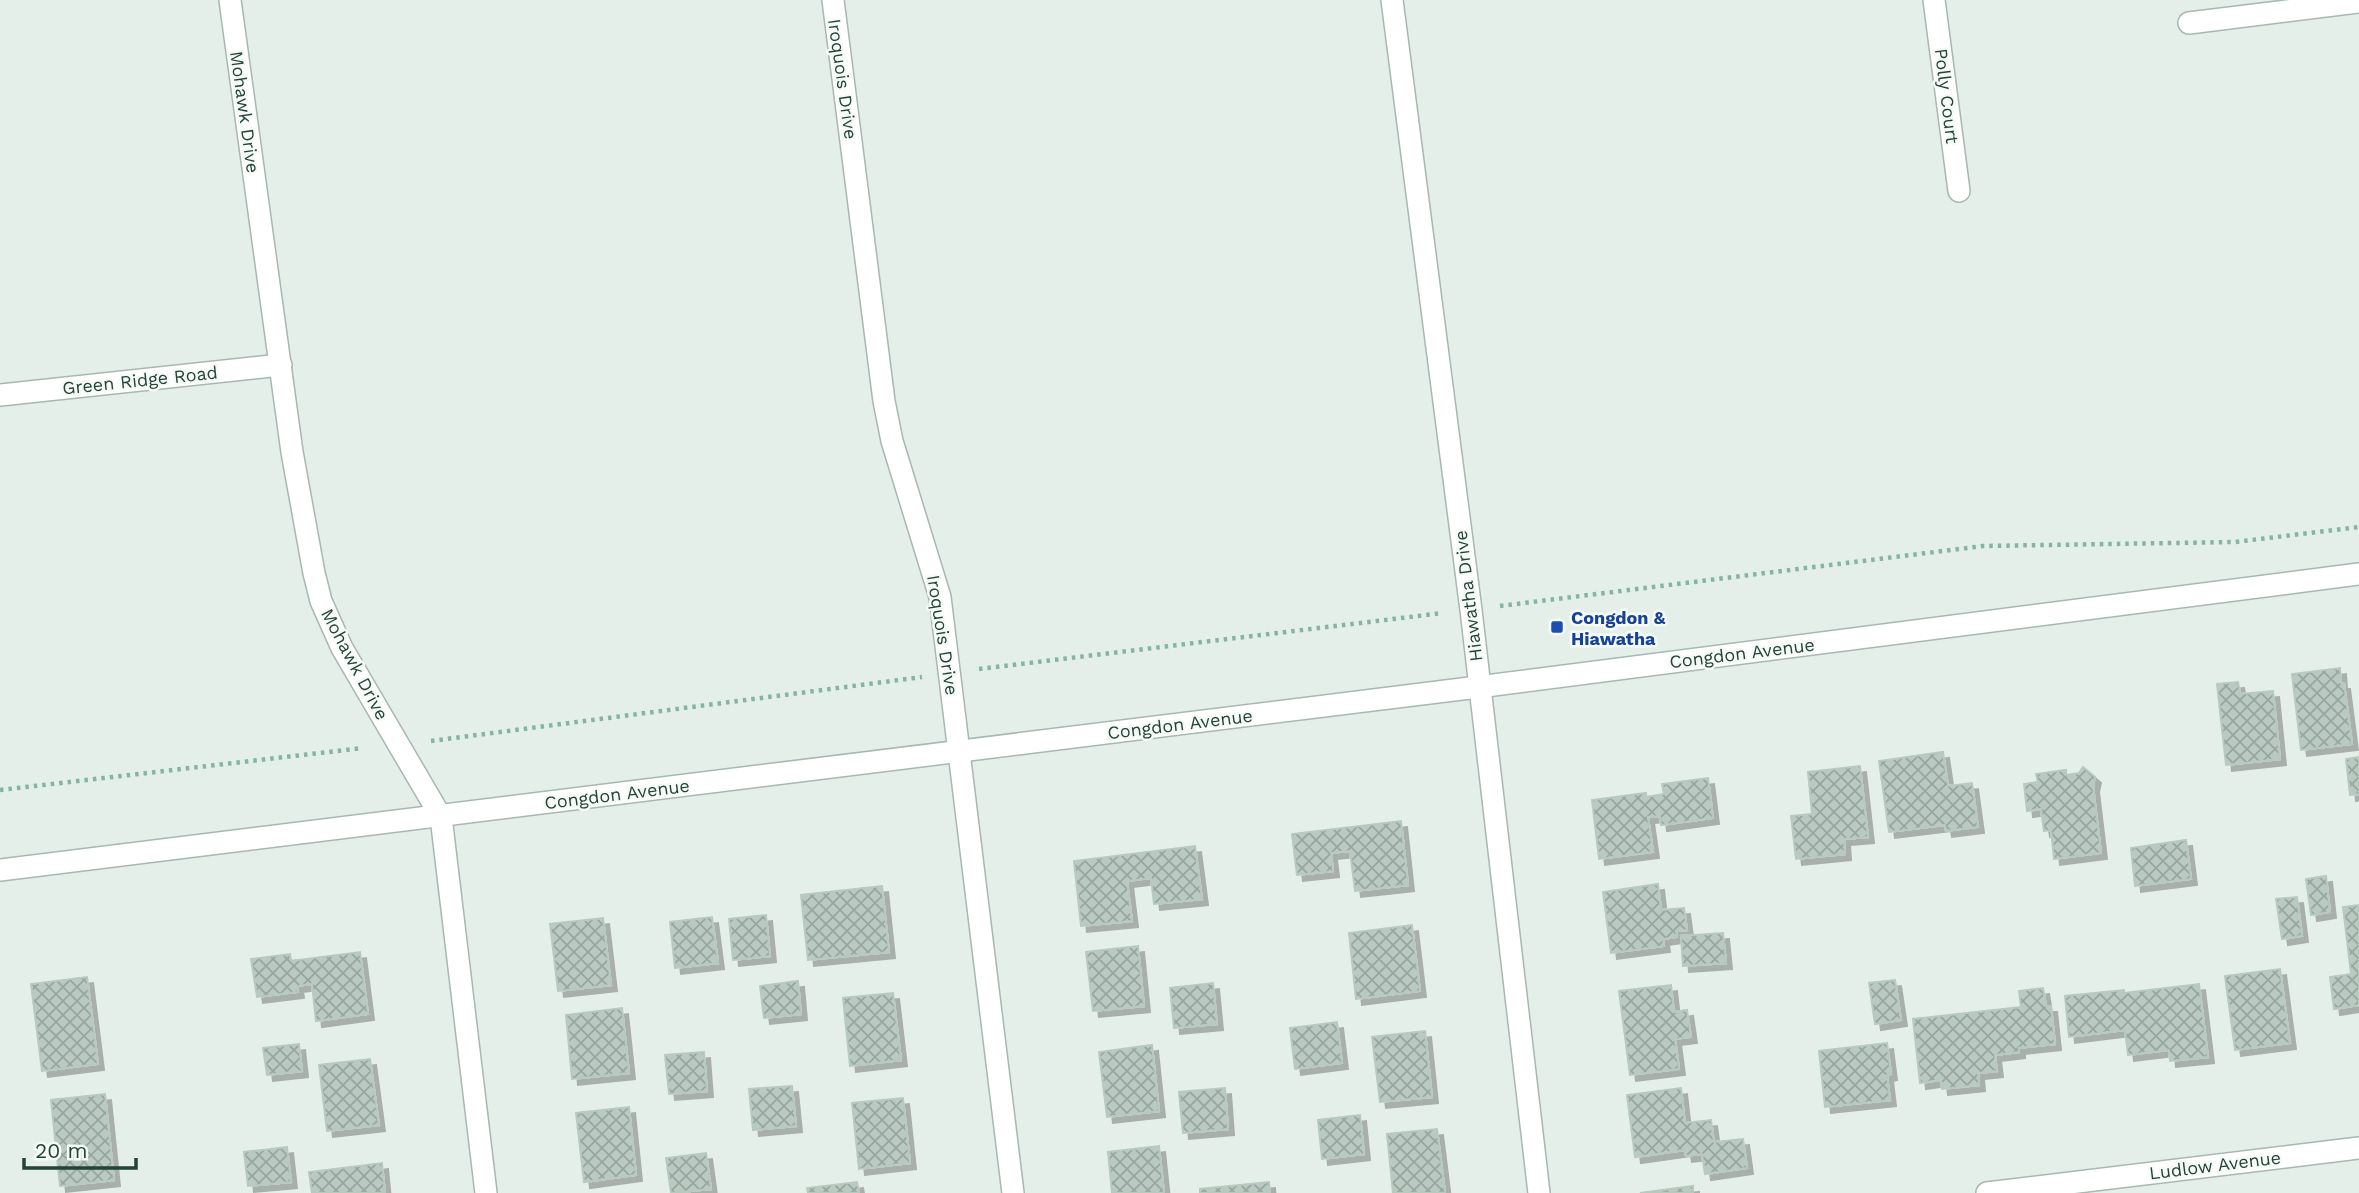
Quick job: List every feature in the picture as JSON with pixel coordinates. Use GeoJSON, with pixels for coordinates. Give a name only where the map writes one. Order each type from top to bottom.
{"type":"FeatureCollection","features":[{"type":"Feature","properties":{"kind":"street","name":"Mohawk Drive"},"geometry":{"type":"LineString","coordinates":[[230,0],[298,488],[321,601],[342,648],[441,817],[486,1193]]}},
{"type":"Feature","properties":{"kind":"street","name":"Iroquois Drive"},"geometry":{"type":"LineString","coordinates":[[833,0],[884,401],[892,442],[940,597],[961,751],[1013,1193]]}},
{"type":"Feature","properties":{"kind":"street","name":"Hiawatha Drive"},"geometry":{"type":"LineString","coordinates":[[1392,0],[1471,610],[1539,1193]]}},
{"type":"Feature","properties":{"kind":"street","name":"Polly Court"},"geometry":{"type":"LineString","coordinates":[[1934,0],[1959,191]]}},
{"type":"Feature","properties":{"kind":"street"},"geometry":{"type":"LineString","coordinates":[[2189,23],[2359,2]]}},
{"type":"Feature","properties":{"kind":"street","name":"Green Ridge Road"},"geometry":{"type":"LineString","coordinates":[[0,396],[281,365]]}},
{"type":"Feature","properties":{"kind":"street","name":"Congdon Avenue"},"geometry":{"type":"LineString","coordinates":[[0,870],[1478,687],[2359,574]]}},
{"type":"Feature","properties":{"kind":"street","name":"Ludlow Avenue"},"geometry":{"type":"LineString","coordinates":[[1987,1193],[2359,1148]]}},
{"type":"Feature","properties":{"kind":"path"},"geometry":{"type":"LineString","coordinates":[[1514,604],[1983,546],[2235,542],[2359,527]]}},
{"type":"Feature","properties":{"kind":"path"},"geometry":{"type":"LineString","coordinates":[[984,669],[1433,614]]}},
{"type":"Feature","properties":{"kind":"path"},"geometry":{"type":"LineString","coordinates":[[428,741],[923,676]]}},
{"type":"Feature","properties":{"kind":"path"},"geometry":{"type":"LineString","coordinates":[[0,790],[363,748]]}},
{"type":"Feature","properties":{"kind":"building"},"geometry":{"type":"Polygon","coordinates":[[[2340,668],[2352,744],[2301,750],[2292,674],[2340,668]]]}},
{"type":"Feature","properties":{"kind":"building"},"geometry":{"type":"Polygon","coordinates":[[[2238,682],[2240,694],[2273,691],[2280,759],[2226,765],[2217,684],[2238,682]]]}},
{"type":"Feature","properties":{"kind":"building"},"geometry":{"type":"Polygon","coordinates":[[[1943,752],[1948,786],[1972,783],[1978,827],[1946,831],[1945,825],[1889,832],[1879,761],[1943,752]]]}},
{"type":"Feature","properties":{"kind":"building"},"geometry":{"type":"Polygon","coordinates":[[[2359,757],[2359,794],[2350,795],[2346,759],[2359,757]]]}},
{"type":"Feature","properties":{"kind":"building"},"geometry":{"type":"Polygon","coordinates":[[[1860,766],[1868,837],[1844,839],[1845,854],[1796,859],[1791,816],[1812,814],[1808,772],[1860,766]]]}},
{"type":"Feature","properties":{"kind":"building"},"geometry":{"type":"Polygon","coordinates":[[[2083,767],[2095,777],[2093,786],[2101,853],[2054,859],[2051,830],[2044,831],[2041,809],[2027,811],[2024,784],[2038,782],[2036,774],[2066,770],[2066,775],[2079,773],[2083,767]]]}},
{"type":"Feature","properties":{"kind":"building"},"geometry":{"type":"Polygon","coordinates":[[[1708,778],[1713,818],[1661,825],[1660,816],[1648,817],[1653,852],[1599,859],[1592,800],[1646,793],[1646,797],[1664,794],[1662,784],[1708,778]]]}},
{"type":"Feature","properties":{"kind":"building"},"geometry":{"type":"Polygon","coordinates":[[[1401,821],[1408,885],[1355,891],[1350,851],[1331,853],[1333,871],[1297,875],[1292,834],[1401,821]]]}},
{"type":"Feature","properties":{"kind":"building"},"geometry":{"type":"Polygon","coordinates":[[[2186,840],[2191,879],[2135,886],[2131,848],[2186,840]]]}},
{"type":"Feature","properties":{"kind":"building"},"geometry":{"type":"Polygon","coordinates":[[[1195,846],[1202,899],[1154,904],[1151,878],[1127,881],[1132,921],[1081,926],[1074,861],[1195,846]]]}},
{"type":"Feature","properties":{"kind":"building"},"geometry":{"type":"Polygon","coordinates":[[[2326,876],[2330,912],[2311,915],[2306,879],[2326,876]]]}},
{"type":"Feature","properties":{"kind":"building"},"geometry":{"type":"Polygon","coordinates":[[[1658,884],[1661,910],[1684,908],[1687,930],[1676,931],[1677,937],[1663,939],[1664,946],[1611,953],[1603,892],[1658,884]]]}},
{"type":"Feature","properties":{"kind":"building"},"geometry":{"type":"Polygon","coordinates":[[[882,886],[889,952],[808,960],[801,895],[882,886]]]}},
{"type":"Feature","properties":{"kind":"building"},"geometry":{"type":"Polygon","coordinates":[[[2297,897],[2302,936],[2282,939],[2276,899],[2297,897]]]}},
{"type":"Feature","properties":{"kind":"building"},"geometry":{"type":"Polygon","coordinates":[[[2359,905],[2359,1005],[2334,1009],[2330,977],[2351,974],[2343,907],[2359,905]]]}},
{"type":"Feature","properties":{"kind":"building"},"geometry":{"type":"Polygon","coordinates":[[[766,915],[770,956],[733,960],[729,919],[766,915]]]}},
{"type":"Feature","properties":{"kind":"building"},"geometry":{"type":"Polygon","coordinates":[[[712,917],[718,963],[675,968],[670,922],[712,917]]]}},
{"type":"Feature","properties":{"kind":"building"},"geometry":{"type":"Polygon","coordinates":[[[603,918],[611,985],[558,991],[550,924],[603,918]]]}},
{"type":"Feature","properties":{"kind":"building"},"geometry":{"type":"Polygon","coordinates":[[[1412,925],[1420,991],[1356,999],[1349,933],[1412,925]]]}},
{"type":"Feature","properties":{"kind":"building"},"geometry":{"type":"Polygon","coordinates":[[[1723,933],[1726,963],[1683,966],[1681,936],[1723,933]]]}},
{"type":"Feature","properties":{"kind":"building"},"geometry":{"type":"Polygon","coordinates":[[[1138,946],[1144,1006],[1093,1011],[1086,952],[1138,946]]]}},
{"type":"Feature","properties":{"kind":"building"},"geometry":{"type":"Polygon","coordinates":[[[360,952],[368,1014],[316,1021],[312,984],[297,986],[298,992],[257,997],[251,959],[290,954],[291,961],[360,952]]]}},
{"type":"Feature","properties":{"kind":"building"},"geometry":{"type":"Polygon","coordinates":[[[2280,969],[2290,1043],[2235,1050],[2225,976],[2280,969]]]}},
{"type":"Feature","properties":{"kind":"building"},"geometry":{"type":"Polygon","coordinates":[[[87,977],[98,1064],[42,1071],[31,984],[87,977]]]}},
{"type":"Feature","properties":{"kind":"building"},"geometry":{"type":"Polygon","coordinates":[[[1895,980],[1901,1020],[1875,1024],[1869,983],[1895,980]]]}},
{"type":"Feature","properties":{"kind":"building"},"geometry":{"type":"Polygon","coordinates":[[[798,981],[801,1014],[764,1018],[760,986],[798,981]]]}},
{"type":"Feature","properties":{"kind":"building"},"geometry":{"type":"Polygon","coordinates":[[[1213,983],[1217,1024],[1174,1028],[1170,988],[1213,983]]]}},
{"type":"Feature","properties":{"kind":"building"},"geometry":{"type":"Polygon","coordinates":[[[2199,984],[2208,1057],[2170,1061],[2169,1050],[2128,1055],[2125,1030],[2069,1037],[2065,996],[2124,990],[2124,993],[2199,984]]]}},
{"type":"Feature","properties":{"kind":"building"},"geometry":{"type":"Polygon","coordinates":[[[1671,985],[1674,1012],[1687,1010],[1691,1037],[1675,1039],[1679,1069],[1630,1075],[1619,991],[1671,985]]]}},
{"type":"Feature","properties":{"kind":"building"},"geometry":{"type":"Polygon","coordinates":[[[2043,988],[2046,1006],[2051,1006],[2055,1044],[2019,1048],[2019,1052],[1995,1055],[1997,1071],[1978,1073],[1979,1085],[1942,1089],[1941,1080],[1920,1083],[1913,1019],[2021,1007],[2019,991],[2043,988]]]}},
{"type":"Feature","properties":{"kind":"building"},"geometry":{"type":"Polygon","coordinates":[[[893,993],[901,1060],[850,1066],[843,998],[893,993]]]}},
{"type":"Feature","properties":{"kind":"building"},"geometry":{"type":"Polygon","coordinates":[[[622,1008],[629,1073],[572,1079],[566,1015],[622,1008]]]}},
{"type":"Feature","properties":{"kind":"building"},"geometry":{"type":"Polygon","coordinates":[[[1337,1022],[1342,1063],[1295,1069],[1290,1028],[1337,1022]]]}},
{"type":"Feature","properties":{"kind":"building"},"geometry":{"type":"Polygon","coordinates":[[[1425,1031],[1432,1097],[1380,1102],[1372,1037],[1425,1031]]]}},
{"type":"Feature","properties":{"kind":"building"},"geometry":{"type":"Polygon","coordinates":[[[1887,1043],[1891,1074],[1887,1075],[1890,1100],[1825,1107],[1819,1051],[1887,1043]]]}},
{"type":"Feature","properties":{"kind":"building"},"geometry":{"type":"Polygon","coordinates":[[[299,1044],[302,1071],[267,1075],[263,1048],[299,1044]]]}},
{"type":"Feature","properties":{"kind":"building"},"geometry":{"type":"Polygon","coordinates":[[[1152,1045],[1159,1111],[1107,1117],[1099,1052],[1152,1045]]]}},
{"type":"Feature","properties":{"kind":"building"},"geometry":{"type":"Polygon","coordinates":[[[704,1052],[707,1091],[669,1094],[665,1055],[704,1052]]]}},
{"type":"Feature","properties":{"kind":"building"},"geometry":{"type":"Polygon","coordinates":[[[370,1059],[379,1125],[327,1131],[319,1065],[370,1059]]]}},
{"type":"Feature","properties":{"kind":"building"},"geometry":{"type":"Polygon","coordinates":[[[792,1086],[796,1126],[753,1130],[749,1089],[792,1086]]]}},
{"type":"Feature","properties":{"kind":"building"},"geometry":{"type":"Polygon","coordinates":[[[1225,1088],[1228,1129],[1183,1133],[1179,1092],[1225,1088]]]}},
{"type":"Feature","properties":{"kind":"building"},"geometry":{"type":"Polygon","coordinates":[[[1681,1088],[1685,1123],[1711,1120],[1714,1142],[1743,1139],[1747,1168],[1705,1174],[1702,1154],[1686,1156],[1685,1150],[1635,1157],[1627,1095],[1681,1088]]]}},
{"type":"Feature","properties":{"kind":"building"},"geometry":{"type":"Polygon","coordinates":[[[105,1094],[114,1180],[60,1186],[51,1100],[105,1094]]]}},
{"type":"Feature","properties":{"kind":"building"},"geometry":{"type":"Polygon","coordinates":[[[903,1098],[910,1163],[859,1169],[852,1103],[903,1098]]]}},
{"type":"Feature","properties":{"kind":"building"},"geometry":{"type":"Polygon","coordinates":[[[629,1107],[636,1175],[584,1182],[576,1113],[629,1107]]]}},
{"type":"Feature","properties":{"kind":"building"},"geometry":{"type":"Polygon","coordinates":[[[1360,1115],[1364,1154],[1322,1159],[1318,1120],[1360,1115]]]}},
{"type":"Feature","properties":{"kind":"building"},"geometry":{"type":"Polygon","coordinates":[[[1437,1129],[1445,1193],[1393,1193],[1387,1134],[1437,1129]]]}},
{"type":"Feature","properties":{"kind":"building"},"geometry":{"type":"Polygon","coordinates":[[[1159,1146],[1164,1193],[1112,1193],[1108,1152],[1159,1146]]]}},
{"type":"Feature","properties":{"kind":"building"},"geometry":{"type":"Polygon","coordinates":[[[287,1147],[291,1182],[248,1186],[244,1152],[287,1147]]]}},
{"type":"Feature","properties":{"kind":"building"},"geometry":{"type":"Polygon","coordinates":[[[706,1153],[711,1189],[671,1193],[666,1158],[706,1153]]]}},
{"type":"Feature","properties":{"kind":"building"},"geometry":{"type":"Polygon","coordinates":[[[382,1163],[385,1193],[312,1193],[309,1172],[382,1163]]]}},
{"type":"Feature","properties":{"kind":"building"},"geometry":{"type":"Polygon","coordinates":[[[857,1182],[859,1193],[808,1193],[807,1188],[857,1182]]]}},
{"type":"Feature","properties":{"kind":"building"},"geometry":{"type":"Polygon","coordinates":[[[1269,1182],[1270,1193],[1200,1193],[1200,1189],[1269,1182]]]}},
{"type":"Feature","properties":{"kind":"building"},"geometry":{"type":"Polygon","coordinates":[[[1693,1186],[1693,1193],[1640,1193],[1693,1186]]]}},
{"type":"Feature","properties":{"kind":"place","name":"Congdon & Hiawatha"},"geometry":{"type":"Point","coordinates":[1557,627]}}]}
